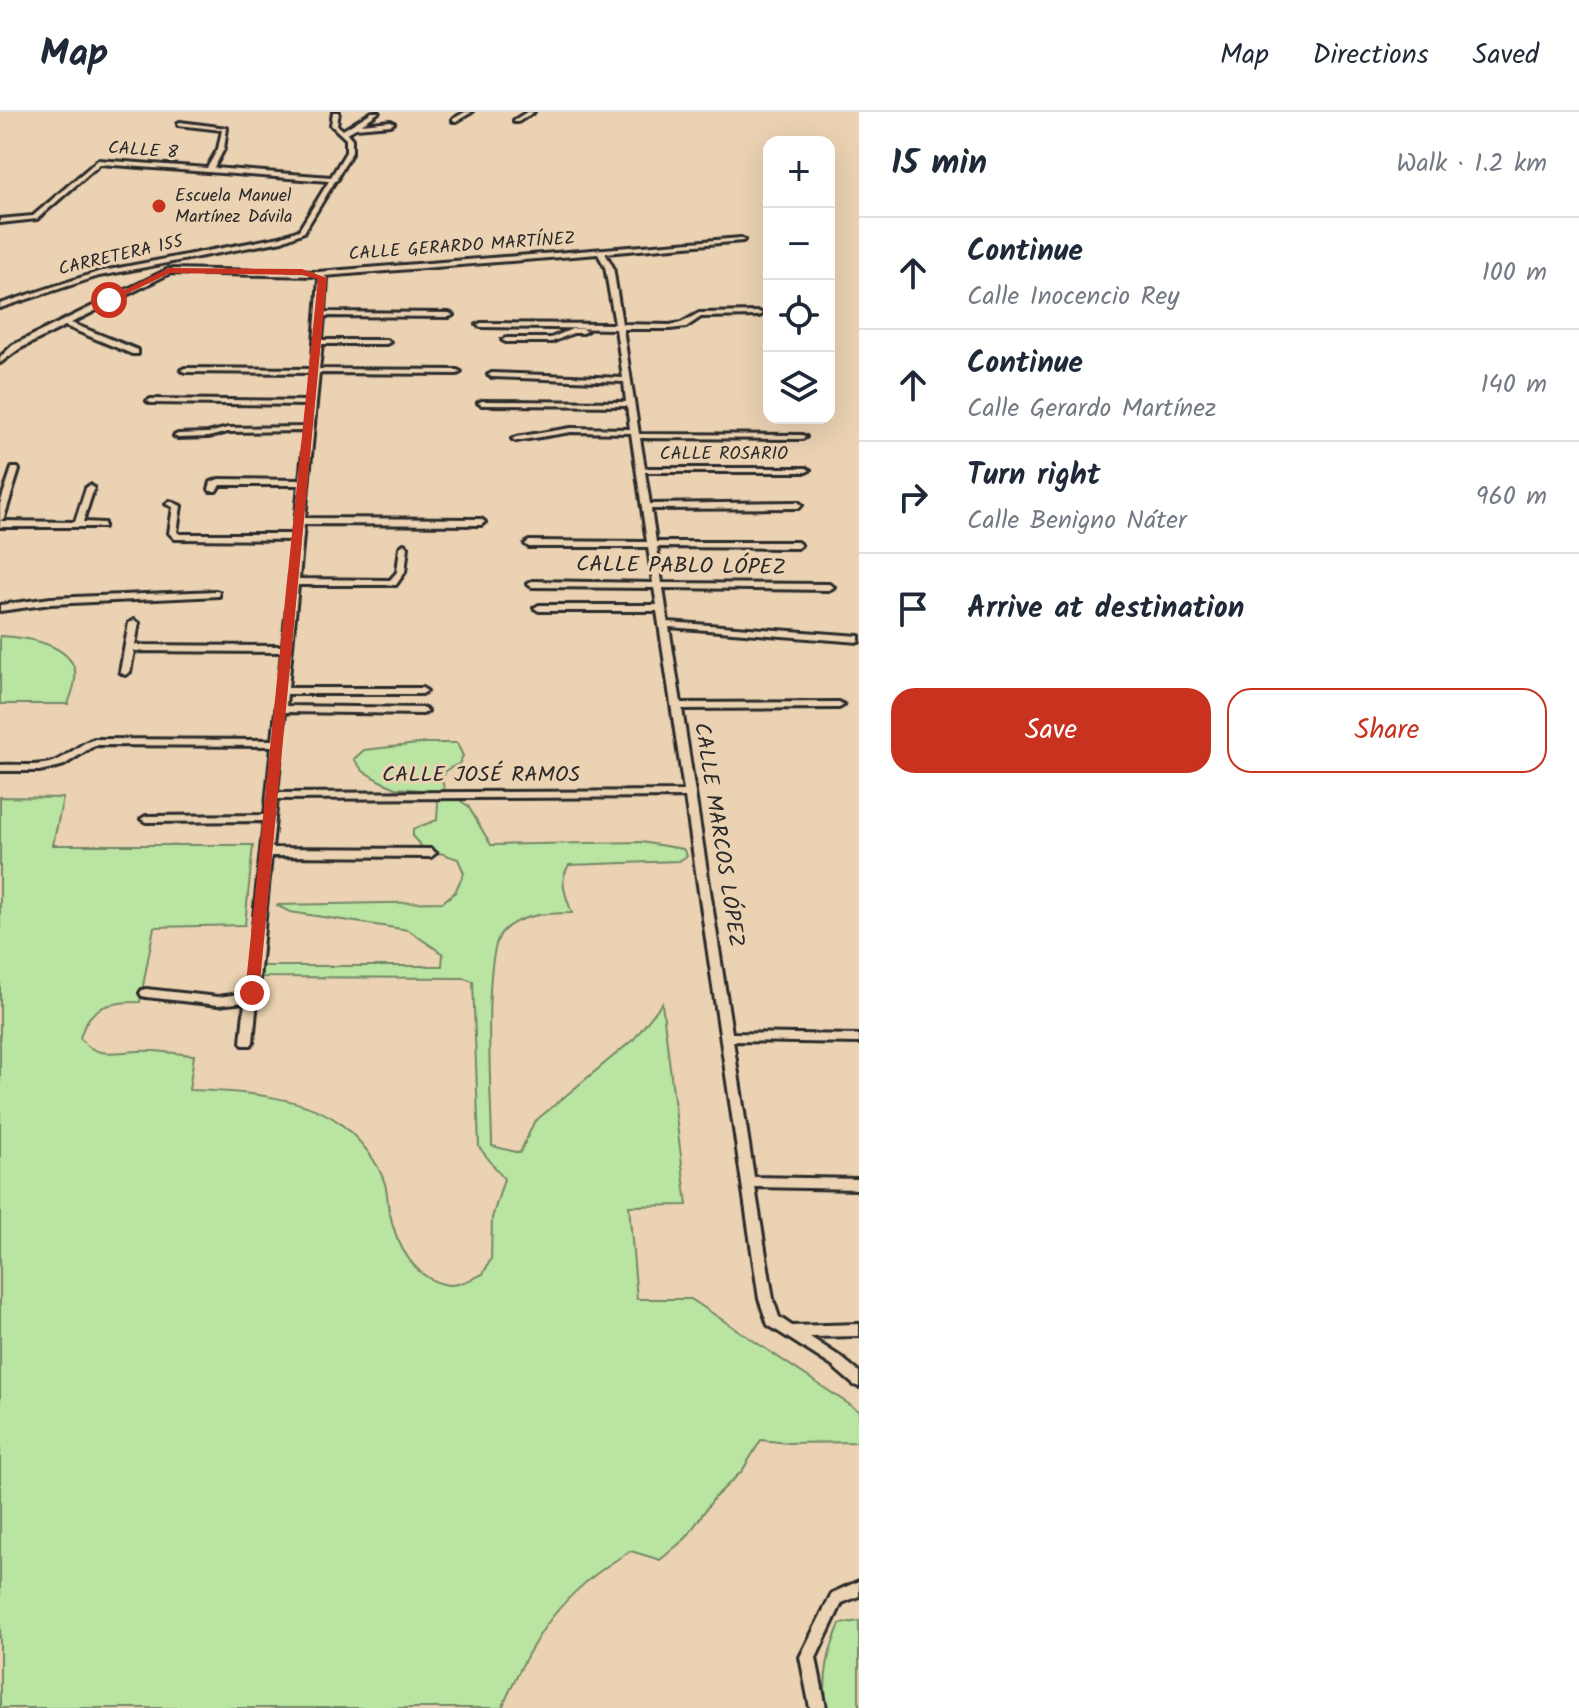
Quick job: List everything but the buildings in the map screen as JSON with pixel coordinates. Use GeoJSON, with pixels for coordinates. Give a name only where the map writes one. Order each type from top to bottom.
{"type":"FeatureCollection","features":[{"type":"Feature","properties":{"kind":"street","name":"CARRETERA 155"},"geometry":{"type":"LineString","coordinates":[[0,306],[98,274],[282,239],[302,231],[349,152],[349,139],[334,125],[336,112]]}},
{"type":"Feature","properties":{"kind":"street"},"geometry":{"type":"LineString","coordinates":[[343,133],[376,112]]}},
{"type":"Feature","properties":{"kind":"street"},"geometry":{"type":"LineString","coordinates":[[455,120],[469,112]]}},
{"type":"Feature","properties":{"kind":"street"},"geometry":{"type":"LineString","coordinates":[[516,121],[528,112]]}},
{"type":"Feature","properties":{"kind":"street"},"geometry":{"type":"LineString","coordinates":[[356,126],[391,123]]}},
{"type":"Feature","properties":{"kind":"street"},"geometry":{"type":"LineString","coordinates":[[180,124],[225,129],[221,149],[210,169]]}},
{"type":"Feature","properties":{"kind":"street","name":"CALLE 8"},"geometry":{"type":"LineString","coordinates":[[0,221],[35,218],[98,162],[335,179]]}},
{"type":"Feature","properties":{"kind":"street","name":"CALLE GERARDO MARTÍNEZ"},"geometry":{"type":"LineString","coordinates":[[0,361],[16,347],[169,271],[318,274],[741,240]]}},
{"type":"Feature","properties":{"kind":"street","name":"CALLE MARCOS LÓPEZ"},"geometry":{"type":"LineString","coordinates":[[601,252],[609,267],[631,404],[766,1299],[773,1321],[837,1362],[859,1381]]}},
{"type":"Feature","properties":{"kind":"street"},"geometry":{"type":"LineString","coordinates":[[186,270],[191,256]]}},
{"type":"Feature","properties":{"kind":"street"},"geometry":{"type":"LineString","coordinates":[[247,1042],[321,314],[323,278],[318,274]]}},
{"type":"Feature","properties":{"kind":"street"},"geometry":{"type":"LineString","coordinates":[[321,314],[449,315]]}},
{"type":"Feature","properties":{"kind":"street"},"geometry":{"type":"LineString","coordinates":[[481,325],[670,327],[683,325],[699,315],[759,314]]}},
{"type":"Feature","properties":{"kind":"street"},"geometry":{"type":"LineString","coordinates":[[65,323],[135,352]]}},
{"type":"Feature","properties":{"kind":"street"},"geometry":{"type":"LineString","coordinates":[[506,340],[552,340],[572,331],[619,328]]}},
{"type":"Feature","properties":{"kind":"street"},"geometry":{"type":"LineString","coordinates":[[318,342],[386,342]]}},
{"type":"Feature","properties":{"kind":"street"},"geometry":{"type":"LineString","coordinates":[[185,370],[457,372]]}},
{"type":"Feature","properties":{"kind":"street"},"geometry":{"type":"LineString","coordinates":[[492,375],[627,380]]}},
{"type":"Feature","properties":{"kind":"street"},"geometry":{"type":"LineString","coordinates":[[151,401],[312,403]]}},
{"type":"Feature","properties":{"kind":"street"},"geometry":{"type":"LineString","coordinates":[[482,403],[631,404]]}},
{"type":"Feature","properties":{"kind":"street"},"geometry":{"type":"LineString","coordinates":[[178,436],[208,435],[228,430],[310,429]]}},
{"type":"Feature","properties":{"kind":"street"},"geometry":{"type":"LineString","coordinates":[[516,439],[571,430],[802,437]]}},
{"type":"Feature","properties":{"kind":"street"},"geometry":{"type":"LineString","coordinates":[[0,518],[15,470]]}},
{"type":"Feature","properties":{"kind":"street","name":"CALLE ROSARIO"},"geometry":{"type":"LineString","coordinates":[[641,470],[806,470]]}},
{"type":"Feature","properties":{"kind":"street"},"geometry":{"type":"LineString","coordinates":[[213,489],[214,484],[219,482],[304,483]]}},
{"type":"Feature","properties":{"kind":"street"},"geometry":{"type":"LineString","coordinates":[[78,525],[90,488]]}},
{"type":"Feature","properties":{"kind":"street"},"geometry":{"type":"LineString","coordinates":[[170,504],[177,506],[173,533],[178,537],[298,537]]}},
{"type":"Feature","properties":{"kind":"street"},"geometry":{"type":"LineString","coordinates":[[646,507],[798,505]]}},
{"type":"Feature","properties":{"kind":"street"},"geometry":{"type":"LineString","coordinates":[[300,521],[481,522]]}},
{"type":"Feature","properties":{"kind":"street"},"geometry":{"type":"LineString","coordinates":[[0,524],[101,525]]}},
{"type":"Feature","properties":{"kind":"street"},"geometry":{"type":"LineString","coordinates":[[529,544],[797,545]]}},
{"type":"Feature","properties":{"kind":"street"},"geometry":{"type":"LineString","coordinates":[[293,582],[393,583],[401,572],[404,547]]}},
{"type":"Feature","properties":{"kind":"street","name":"CALLE PABLO LÓPEZ"},"geometry":{"type":"LineString","coordinates":[[532,584],[829,587]]}},
{"type":"Feature","properties":{"kind":"street"},"geometry":{"type":"LineString","coordinates":[[0,608],[51,601],[216,594]]}},
{"type":"Feature","properties":{"kind":"street"},"geometry":{"type":"LineString","coordinates":[[539,608],[662,608]]}},
{"type":"Feature","properties":{"kind":"street"},"geometry":{"type":"LineString","coordinates":[[125,672],[134,623]]}},
{"type":"Feature","properties":{"kind":"street"},"geometry":{"type":"LineString","coordinates":[[664,624],[859,639]]}},
{"type":"Feature","properties":{"kind":"street"},"geometry":{"type":"LineString","coordinates":[[130,648],[287,649]]}},
{"type":"Feature","properties":{"kind":"street"},"geometry":{"type":"LineString","coordinates":[[282,691],[422,691]]}},
{"type":"Feature","properties":{"kind":"street"},"geometry":{"type":"LineString","coordinates":[[676,706],[839,705]]}},
{"type":"Feature","properties":{"kind":"street"},"geometry":{"type":"LineString","coordinates":[[280,709],[423,711]]}},
{"type":"Feature","properties":{"kind":"street"},"geometry":{"type":"LineString","coordinates":[[0,768],[53,766],[66,760],[80,746],[94,742],[277,743]]}},
{"type":"Feature","properties":{"kind":"street","name":"CALLE JOSÉ RAMOS"},"geometry":{"type":"LineString","coordinates":[[273,796],[690,794]]}},
{"type":"Feature","properties":{"kind":"street"},"geometry":{"type":"LineString","coordinates":[[146,819],[270,818]]}},
{"type":"Feature","properties":{"kind":"street"},"geometry":{"type":"LineString","coordinates":[[266,852],[431,853]]}},
{"type":"Feature","properties":{"kind":"street"},"geometry":{"type":"LineString","coordinates":[[146,993],[218,1001],[252,997]]}},
{"type":"Feature","properties":{"kind":"street"},"geometry":{"type":"LineString","coordinates":[[726,1037],[859,1039]]}},
{"type":"Feature","properties":{"kind":"street"},"geometry":{"type":"LineString","coordinates":[[748,1182],[859,1184]]}},
{"type":"Feature","properties":{"kind":"street"},"geometry":{"type":"LineString","coordinates":[[788,1332],[859,1330]]}},
{"type":"Feature","properties":{"kind":"street"},"geometry":{"type":"LineString","coordinates":[[818,1708],[808,1657],[837,1598],[859,1588]]}},
{"type":"Feature","properties":{"kind":"green space"},"geometry":{"type":"Polygon","coordinates":[[[0,636],[42,642],[69,659],[75,676],[68,704],[0,704],[0,636]]]}},
{"type":"Feature","properties":{"kind":"green space"},"geometry":{"type":"Polygon","coordinates":[[[457,743],[463,756],[459,764],[446,770],[442,780],[444,789],[468,806],[491,845],[641,842],[683,849],[687,856],[679,861],[569,865],[564,883],[572,913],[525,918],[502,932],[496,946],[490,1000],[492,1146],[520,1153],[534,1122],[634,1039],[662,1003],[687,1205],[629,1206],[637,1299],[691,1299],[859,1411],[859,1442],[788,1443],[761,1440],[742,1471],[714,1498],[686,1538],[660,1560],[631,1551],[586,1582],[568,1599],[538,1637],[502,1708],[0,1708],[0,797],[63,798],[53,845],[253,845],[245,925],[154,927],[140,1002],[110,1005],[95,1012],[80,1038],[99,1052],[151,1051],[194,1055],[189,1090],[245,1093],[286,1100],[322,1112],[337,1121],[359,1141],[377,1166],[385,1184],[393,1226],[409,1259],[426,1276],[453,1285],[483,1274],[491,1259],[492,1218],[504,1179],[479,1147],[473,981],[464,978],[258,977],[260,966],[442,966],[443,954],[408,930],[290,912],[276,905],[443,902],[455,892],[464,873],[458,859],[422,847],[413,837],[413,829],[437,820],[438,802],[422,790],[396,788],[380,781],[363,771],[354,759],[364,750],[457,743]]]}},
{"type":"Feature","properties":{"kind":"green space"},"geometry":{"type":"Polygon","coordinates":[[[859,1621],[859,1708],[827,1708],[826,1676],[836,1634],[840,1624],[859,1621]]]}},
{"type":"Feature","properties":{"kind":"place","name":"Escuela Manuel Martínez Dávila"},"geometry":{"type":"Point","coordinates":[159,206]}},
{"type":"Feature","properties":{"kind":"route"},"geometry":{"type":"LineString","coordinates":[[109,300],[169,271],[302,272],[318,274],[323,278],[252,993]]}}]}
